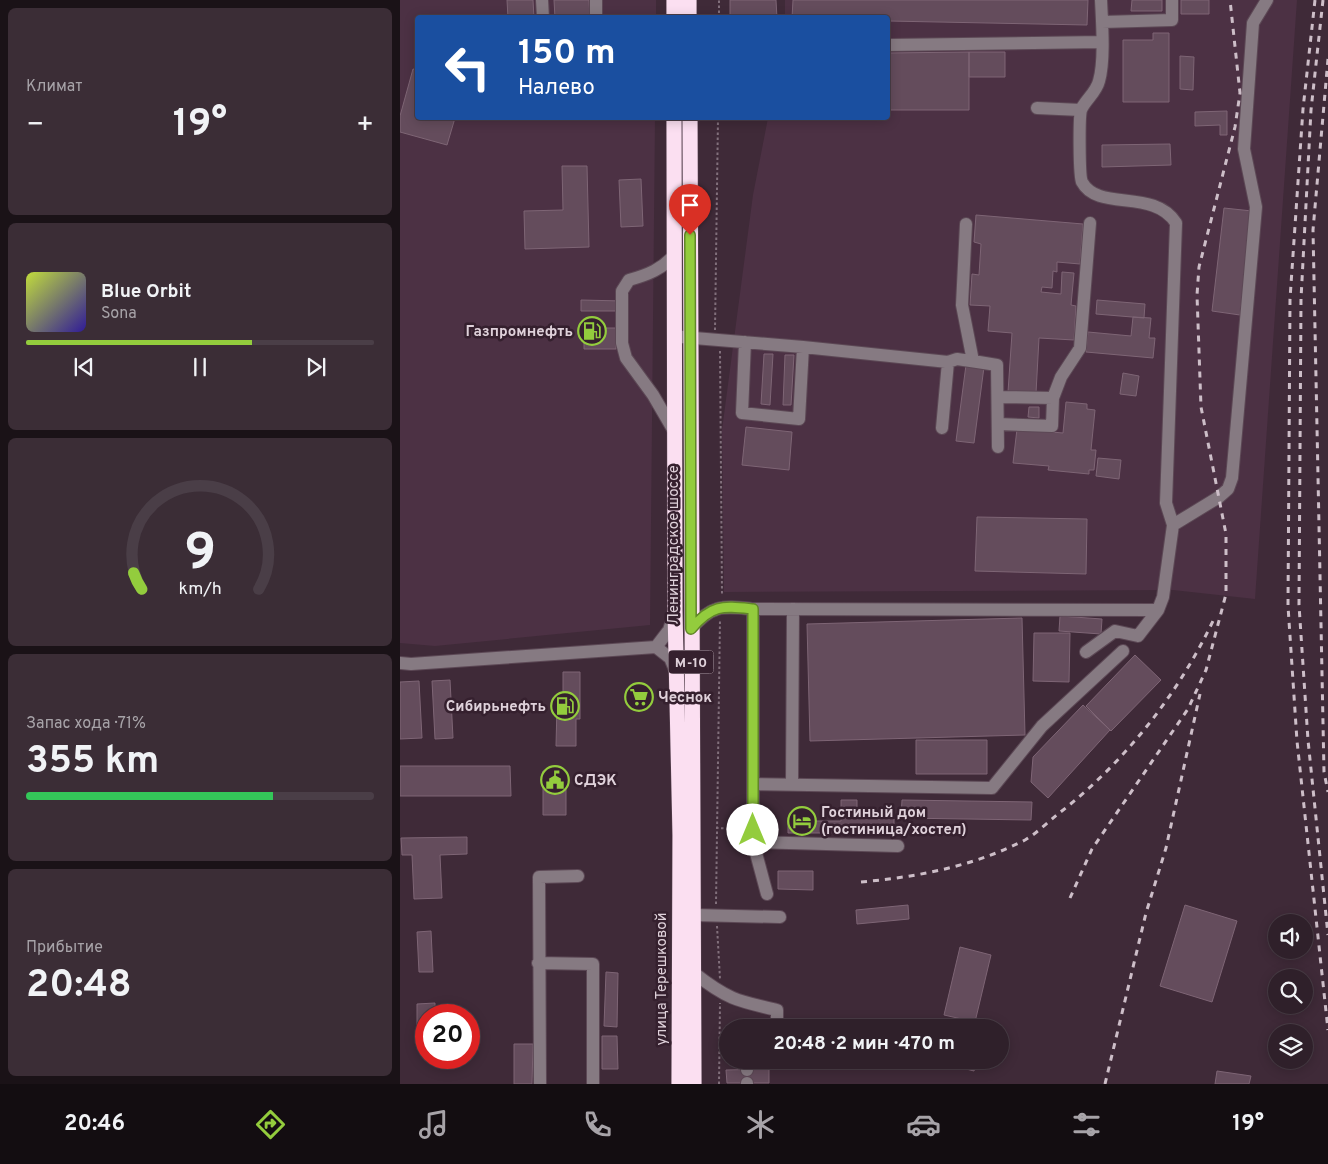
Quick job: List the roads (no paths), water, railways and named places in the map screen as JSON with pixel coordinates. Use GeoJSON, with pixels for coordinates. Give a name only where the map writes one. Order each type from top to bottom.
{"type":"FeatureCollection","features":[{"type":"Feature","properties":{"kind":"highway"},"geometry":{"type":"LineString","coordinates":[[674,0],[674,15]]}},
{"type":"Feature","properties":{"kind":"highway"},"geometry":{"type":"LineString","coordinates":[[689,0],[689,15]]}},
{"type":"Feature","properties":{"kind":"highway","name":"Ленинградское шоссе"},"geometry":{"type":"LineString","coordinates":[[674,120],[675,254],[682,337],[691,629],[694,973]]}},
{"type":"Feature","properties":{"kind":"highway","name":"Ленинградское шоссе"},"geometry":{"type":"LineString","coordinates":[[680,874],[675,612],[675,434],[682,337],[690,120]]}},
{"type":"Feature","properties":{"kind":"highway","name":"улица Терешковой"},"geometry":{"type":"LineString","coordinates":[[679,1084],[680,874]]}},
{"type":"Feature","properties":{"kind":"highway","name":"М-10"},"geometry":{"type":"LineString","coordinates":[[694,973],[694,1084]]}},
{"type":"Feature","properties":{"kind":"street"},"geometry":{"type":"LineString","coordinates":[[542,0],[543,15]]}},
{"type":"Feature","properties":{"kind":"street"},"geometry":{"type":"LineString","coordinates":[[596,0],[596,15]]}},
{"type":"Feature","properties":{"kind":"street"},"geometry":{"type":"LineString","coordinates":[[1086,652],[1114,632],[1138,636],[1158,610],[1163,597],[1173,525],[1166,503],[1176,223],[1169,212],[1158,206],[1098,196],[1086,189],[1080,177],[1081,110],[1093,95],[1100,80],[1102,0]]}},
{"type":"Feature","properties":{"kind":"street"},"geometry":{"type":"LineString","coordinates":[[1102,22],[1172,20],[1172,0]]}},
{"type":"Feature","properties":{"kind":"street"},"geometry":{"type":"LineString","coordinates":[[1173,525],[1219,497],[1228,489],[1232,478],[1256,207],[1244,149],[1253,23],[1267,0]]}},
{"type":"Feature","properties":{"kind":"street"},"geometry":{"type":"LineString","coordinates":[[890,45],[1102,42]]}},
{"type":"Feature","properties":{"kind":"street"},"geometry":{"type":"LineString","coordinates":[[1037,108],[1081,110]]}},
{"type":"Feature","properties":{"kind":"street"},"geometry":{"type":"LineString","coordinates":[[998,424],[1052,426],[1054,398],[1061,377],[1080,348],[1090,223]]}},
{"type":"Feature","properties":{"kind":"street"},"geometry":{"type":"LineString","coordinates":[[966,224],[962,305],[973,361]]}},
{"type":"Feature","properties":{"kind":"street"},"geometry":{"type":"LineString","coordinates":[[675,254],[668,263],[648,274],[629,280],[622,291],[622,343],[626,358],[668,418],[675,434]]}},
{"type":"Feature","properties":{"kind":"street"},"geometry":{"type":"LineString","coordinates":[[682,337],[948,362],[958,359],[998,366],[998,447]]}},
{"type":"Feature","properties":{"kind":"street"},"geometry":{"type":"LineString","coordinates":[[745,342],[742,413],[799,419],[803,347]]}},
{"type":"Feature","properties":{"kind":"street"},"geometry":{"type":"LineString","coordinates":[[942,428],[948,362]]}},
{"type":"Feature","properties":{"kind":"street"},"geometry":{"type":"LineString","coordinates":[[998,397],[1054,398]]}},
{"type":"Feature","properties":{"kind":"street"},"geometry":{"type":"LineString","coordinates":[[691,629],[701,618],[722,606],[753,609],[1158,610]]}},
{"type":"Feature","properties":{"kind":"street"},"geometry":{"type":"LineString","coordinates":[[753,609],[753,836],[767,894]]}},
{"type":"Feature","properties":{"kind":"street"},"geometry":{"type":"LineString","coordinates":[[792,784],[793,609]]}},
{"type":"Feature","properties":{"kind":"street"},"geometry":{"type":"LineString","coordinates":[[656,648],[669,630],[675,612]]}},
{"type":"Feature","properties":{"kind":"street"},"geometry":{"type":"LineString","coordinates":[[400,663],[411,664],[656,648],[670,658],[676,672]]}},
{"type":"Feature","properties":{"kind":"street"},"geometry":{"type":"LineString","coordinates":[[753,784],[992,788],[1042,726],[1123,651]]}},
{"type":"Feature","properties":{"kind":"street"},"geometry":{"type":"LineString","coordinates":[[753,836],[898,846]]}},
{"type":"Feature","properties":{"kind":"street"},"geometry":{"type":"LineString","coordinates":[[540,1084],[539,877],[578,876]]}},
{"type":"Feature","properties":{"kind":"street"},"geometry":{"type":"LineString","coordinates":[[694,915],[716,914],[780,917]]}},
{"type":"Feature","properties":{"kind":"street"},"geometry":{"type":"LineString","coordinates":[[538,963],[593,964],[593,1084]]}},
{"type":"Feature","properties":{"kind":"street"},"geometry":{"type":"LineString","coordinates":[[694,973],[721,994],[736,1001],[777,1010],[777,1019]]}},
{"type":"Feature","properties":{"kind":"railway"},"geometry":{"type":"LineString","coordinates":[[1070,898],[1092,849],[1188,709],[1206,670],[1226,594],[1226,534],[1201,407],[1197,295],[1199,267],[1235,127],[1240,93],[1230,0]]}},
{"type":"Feature","properties":{"kind":"railway"},"geometry":{"type":"LineString","coordinates":[[1315,0],[1303,109],[1290,299],[1288,606],[1297,741],[1328,1030]]}},
{"type":"Feature","properties":{"kind":"railway"},"geometry":{"type":"LineString","coordinates":[[1323,0],[1311,110],[1301,299],[1299,605],[1308,740],[1328,935]]}},
{"type":"Feature","properties":{"kind":"railway"},"geometry":{"type":"LineString","coordinates":[[1328,59],[1313,230],[1324,772],[1328,792]]}},
{"type":"Feature","properties":{"kind":"railway"},"geometry":{"type":"LineString","coordinates":[[861,882],[904,877],[945,869],[986,857],[1025,840],[1034,834],[1082,794],[1127,750],[1166,702],[1199,649],[1213,621]]}},
{"type":"Feature","properties":{"kind":"railway"},"geometry":{"type":"LineString","coordinates":[[1105,1084],[1146,913],[1166,848],[1200,694]]}},
{"type":"Feature","properties":{"kind":"place","name":"Газпромнефть"},"geometry":{"type":"Point","coordinates":[592,331]}},
{"type":"Feature","properties":{"kind":"place","name":"Чеснок"},"geometry":{"type":"Point","coordinates":[639,697]}},
{"type":"Feature","properties":{"kind":"place","name":"Сибирьнефть"},"geometry":{"type":"Point","coordinates":[565,706]}},
{"type":"Feature","properties":{"kind":"place","name":"СДЭК"},"geometry":{"type":"Point","coordinates":[555,780]}},
{"type":"Feature","properties":{"kind":"place","name":"Гостиный дом (гостиница/хостел)"},"geometry":{"type":"Point","coordinates":[802,821]}}]}
